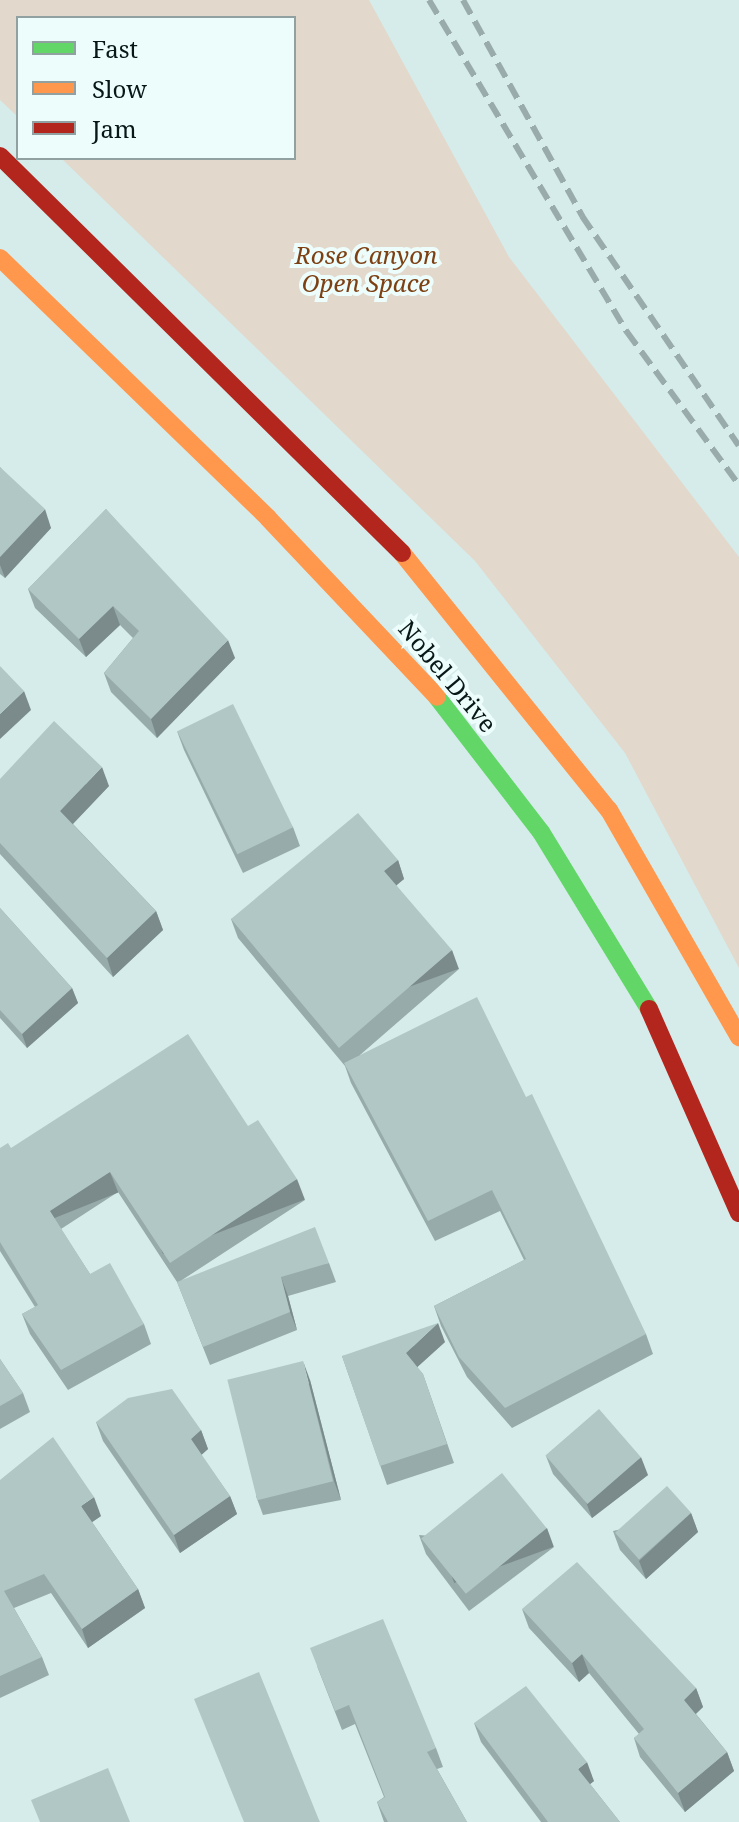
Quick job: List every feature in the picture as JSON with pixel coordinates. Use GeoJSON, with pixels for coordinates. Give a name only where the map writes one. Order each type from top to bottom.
{"type":"FeatureCollection","features":[{"type":"Feature","properties":{"kind":"main road","name":"Nobel Drive"},"geometry":{"type":"LineString","coordinates":[[0,156],[421,572],[609,810],[739,1037]]}},
{"type":"Feature","properties":{"kind":"main road","name":"Nobel Drive"},"geometry":{"type":"LineString","coordinates":[[0,258],[279,529],[453,714],[541,832],[663,1032],[739,1213]]}},
{"type":"Feature","properties":{"kind":"green space","name":"Rose Canyon Open Space"},"geometry":{"type":"Polygon","coordinates":[[[0,0],[369,0],[509,257],[739,557],[739,968],[625,753],[475,561],[63,160],[296,160],[296,16],[16,16],[16,115],[0,100],[0,0]]]}},
{"type":"Feature","properties":{"kind":"building"},"geometry":{"type":"Polygon","coordinates":[[[0,467],[45,509],[0,557],[0,467]]]}},
{"type":"Feature","properties":{"kind":"building"},"geometry":{"type":"Polygon","coordinates":[[[106,509],[228,640],[151,719],[104,673],[139,631],[113,606],[79,639],[28,589],[106,509]]]}},
{"type":"Feature","properties":{"kind":"building"},"geometry":{"type":"Polygon","coordinates":[[[0,666],[24,691],[0,714],[0,666]]]}},
{"type":"Feature","properties":{"kind":"building"},"geometry":{"type":"Polygon","coordinates":[[[233,704],[293,827],[237,854],[177,731],[233,704]]]}},
{"type":"Feature","properties":{"kind":"building"},"geometry":{"type":"Polygon","coordinates":[[[54,721],[102,767],[60,811],[156,911],[107,958],[0,843],[0,779],[54,721]]]}},
{"type":"Feature","properties":{"kind":"building"},"geometry":{"type":"Polygon","coordinates":[[[358,813],[398,860],[384,871],[452,950],[339,1048],[231,919],[358,813]]]}},
{"type":"Feature","properties":{"kind":"building"},"geometry":{"type":"Polygon","coordinates":[[[0,908],[72,988],[22,1034],[0,1010],[0,908]]]}},
{"type":"Feature","properties":{"kind":"building"},"geometry":{"type":"Polygon","coordinates":[[[477,997],[526,1097],[532,1094],[646,1334],[505,1408],[459,1357],[434,1306],[526,1259],[492,1190],[428,1221],[344,1063],[477,997]]]}},
{"type":"Feature","properties":{"kind":"building"},"geometry":{"type":"Polygon","coordinates":[[[188,1034],[248,1126],[258,1120],[297,1179],[170,1263],[110,1172],[50,1211],[90,1274],[110,1263],[144,1324],[61,1370],[22,1314],[38,1305],[0,1242],[0,1148],[8,1143],[11,1148],[188,1034]]]}},
{"type":"Feature","properties":{"kind":"building"},"geometry":{"type":"Polygon","coordinates":[[[315,1227],[329,1263],[281,1277],[290,1312],[203,1347],[177,1282],[315,1227]]]}},
{"type":"Feature","properties":{"kind":"building"},"geometry":{"type":"Polygon","coordinates":[[[438,1323],[406,1353],[423,1374],[447,1444],[380,1466],[342,1356],[438,1323]]]}},
{"type":"Feature","properties":{"kind":"building"},"geometry":{"type":"Polygon","coordinates":[[[0,1359],[23,1393],[0,1406],[0,1359]]]}},
{"type":"Feature","properties":{"kind":"building"},"geometry":{"type":"Polygon","coordinates":[[[303,1361],[333,1481],[257,1500],[227,1380],[303,1361]]]}},
{"type":"Feature","properties":{"kind":"building"},"geometry":{"type":"Polygon","coordinates":[[[172,1389],[201,1430],[191,1439],[230,1496],[174,1535],[96,1422],[128,1398],[172,1389]]]}},
{"type":"Feature","properties":{"kind":"building"},"geometry":{"type":"Polygon","coordinates":[[[599,1409],[641,1457],[587,1504],[545,1456],[599,1409]]]}},
{"type":"Feature","properties":{"kind":"building"},"geometry":{"type":"Polygon","coordinates":[[[53,1437],[94,1497],[81,1506],[138,1589],[82,1629],[44,1574],[4,1591],[42,1657],[0,1676],[0,1480],[53,1437]]]}},
{"type":"Feature","properties":{"kind":"building"},"geometry":{"type":"Polygon","coordinates":[[[502,1473],[547,1528],[466,1594],[421,1538],[502,1473]]]}},
{"type":"Feature","properties":{"kind":"building"},"geometry":{"type":"Polygon","coordinates":[[[667,1486],[691,1513],[639,1560],[615,1533],[667,1486]]]}},
{"type":"Feature","properties":{"kind":"building"},"geometry":{"type":"Polygon","coordinates":[[[577,1562],[696,1688],[684,1700],[727,1752],[678,1793],[634,1738],[644,1729],[582,1654],[572,1663],[522,1609],[577,1562]]]}},
{"type":"Feature","properties":{"kind":"building"},"geometry":{"type":"Polygon","coordinates":[[[383,1619],[436,1748],[427,1752],[467,1822],[388,1822],[377,1802],[385,1797],[349,1705],[335,1711],[310,1648],[383,1619]]]}},
{"type":"Feature","properties":{"kind":"building"},"geometry":{"type":"Polygon","coordinates":[[[259,1672],[320,1822],[244,1822],[194,1699],[259,1672]]]}},
{"type":"Feature","properties":{"kind":"building"},"geometry":{"type":"Polygon","coordinates":[[[526,1686],[587,1762],[578,1769],[620,1822],[548,1822],[474,1723],[526,1686]]]}},
{"type":"Feature","properties":{"kind":"building"},"geometry":{"type":"Polygon","coordinates":[[[108,1768],[130,1822],[40,1822],[31,1800],[108,1768]]]}},
{"type":"Feature","properties":{"kind":"railway"},"geometry":{"type":"LineString","coordinates":[[429,0],[627,332],[739,485]]}},
{"type":"Feature","properties":{"kind":"railway"},"geometry":{"type":"LineString","coordinates":[[463,0],[582,216],[739,446]]}},
{"type":"Feature","properties":{"kind":"traffic: fast"},"geometry":{"type":"LineString","coordinates":[[437,697],[541,832],[649,1009]]}},
{"type":"Feature","properties":{"kind":"traffic: slow"},"geometry":{"type":"LineString","coordinates":[[0,258],[268,518],[437,697]]}},
{"type":"Feature","properties":{"kind":"traffic: slow"},"geometry":{"type":"LineString","coordinates":[[402,553],[609,810],[739,1037]]}},
{"type":"Feature","properties":{"kind":"traffic: jam"},"geometry":{"type":"LineString","coordinates":[[0,156],[402,553]]}},
{"type":"Feature","properties":{"kind":"traffic: jam"},"geometry":{"type":"LineString","coordinates":[[649,1009],[739,1213]]}}]}
